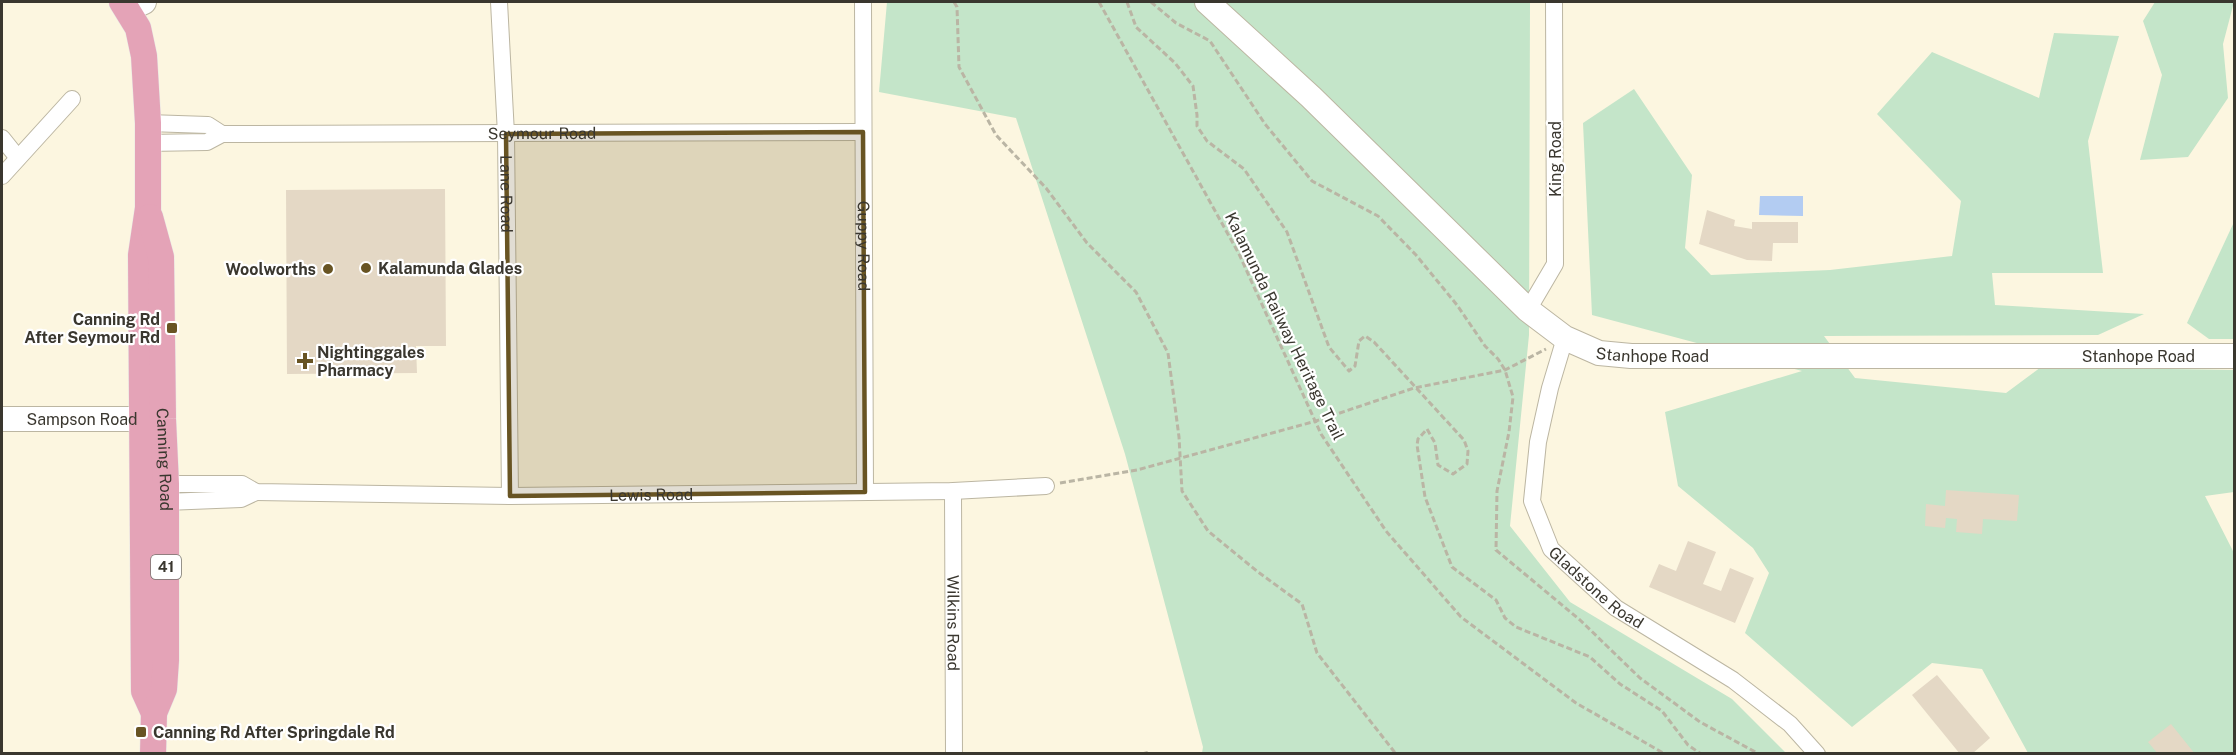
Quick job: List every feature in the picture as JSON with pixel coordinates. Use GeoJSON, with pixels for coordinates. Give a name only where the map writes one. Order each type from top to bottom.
{"type":"FeatureCollection","features":[{"type":"Feature","properties":{"kind":"main road","name":"Canning Road"},"geometry":{"type":"LineString","coordinates":[[131,4],[144,56],[148,133],[147,208],[141,255],[158,493],[144,691],[154,713],[153,753]]}},
{"type":"Feature","properties":{"kind":"street","name":"Lane Road"},"geometry":{"type":"LineString","coordinates":[[499,2],[506,134],[510,496]]}},
{"type":"Feature","properties":{"kind":"street","name":"Guppy Road"},"geometry":{"type":"LineString","coordinates":[[863,2],[865,492]]}},
{"type":"Feature","properties":{"kind":"street","name":"Stanhope Road"},"geometry":{"type":"LineString","coordinates":[[1207,2],[1311,97],[1528,310],[1565,338],[1599,353],[1631,356],[2235,356]]}},
{"type":"Feature","properties":{"kind":"street","name":"King Road"},"geometry":{"type":"LineString","coordinates":[[1528,310],[1555,264],[1554,2]]}},
{"type":"Feature","properties":{"kind":"street"},"geometry":{"type":"LineString","coordinates":[[2,176],[72,99]]}},
{"type":"Feature","properties":{"kind":"street","name":"Seymour Road"},"geometry":{"type":"LineString","coordinates":[[148,133],[207,142],[222,134],[863,132]]}},
{"type":"Feature","properties":{"kind":"street"},"geometry":{"type":"LineString","coordinates":[[2,138],[18,158]]}},
{"type":"Feature","properties":{"kind":"street","name":"Gladstone Road"},"geometry":{"type":"LineString","coordinates":[[1565,338],[1550,388],[1538,442],[1532,501],[1551,549],[1616,608],[1733,680],[1790,724],[1817,753]]}},
{"type":"Feature","properties":{"kind":"street","name":"Sampson Road"},"geometry":{"type":"LineString","coordinates":[[2,419],[152,419]]}},
{"type":"Feature","properties":{"kind":"street","name":"Lewis Road"},"geometry":{"type":"LineString","coordinates":[[158,493],[242,484],[256,492],[510,496],[952,491],[1046,486]]}},
{"type":"Feature","properties":{"kind":"street","name":"Wilkins Road"},"geometry":{"type":"LineString","coordinates":[[952,491],[954,753]]}},
{"type":"Feature","properties":{"kind":"path"},"geometry":{"type":"LineString","coordinates":[[954,2],[957,7],[959,67],[996,135],[1046,188],[1087,243],[1136,292],[1168,353],[1182,491],[1208,531],[1302,604],[1317,653],[1396,753]]}},
{"type":"Feature","properties":{"kind":"path","name":"Kalamunda Railway Heritage Trail"},"geometry":{"type":"LineString","coordinates":[[1099,2],[1239,254],[1321,434],[1386,531],[1461,617],[1576,703],[1665,753]]}},
{"type":"Feature","properties":{"kind":"path"},"geometry":{"type":"LineString","coordinates":[[1127,2],[1136,27],[1175,63],[1193,86],[1197,126],[1208,141],[1244,169],[1287,232],[1329,347],[1348,371],[1355,366],[1359,341],[1365,336],[1374,342],[1464,440],[1468,451],[1467,464],[1453,474],[1438,465],[1435,443],[1427,429],[1418,439],[1417,445],[1425,497],[1452,567],[1496,600],[1505,618],[1516,627],[1590,657],[1620,684],[1662,711],[1688,745],[1701,753]]}},
{"type":"Feature","properties":{"kind":"path"},"geometry":{"type":"LineString","coordinates":[[1151,2],[1176,22],[1210,41],[1264,124],[1312,181],[1378,216],[1416,255],[1457,305],[1485,346],[1505,370],[1513,397],[1509,432],[1497,491],[1496,550],[1580,620],[1640,678],[1700,722],[1759,753]]}},
{"type":"Feature","properties":{"kind":"path"},"geometry":{"type":"LineString","coordinates":[[1046,486],[1137,470],[1316,422],[1414,388],[1505,370],[1565,338]]}},
{"type":"Feature","properties":{"kind":"path"},"geometry":{"type":"LineString","coordinates":[[1142,753],[1150,752]]}},
{"type":"Feature","properties":{"kind":"highlighted area"},"geometry":{"type":"Polygon","coordinates":[[[863,132],[865,492],[510,496],[506,134],[863,132]]]}},
{"type":"Feature","properties":{"kind":"green space"},"geometry":{"type":"Polygon","coordinates":[[[887,2],[1530,2],[1529,335],[1510,526],[1570,602],[1732,699],[1786,753],[1202,753],[1203,747],[1125,454],[1016,118],[879,92],[887,2]]]}},
{"type":"Feature","properties":{"kind":"green space"},"geometry":{"type":"Polygon","coordinates":[[[2155,2],[2234,2],[2223,44],[2228,98],[2188,157],[2140,160],[2162,75],[2143,21],[2155,2]]]}},
{"type":"Feature","properties":{"kind":"green space"},"geometry":{"type":"Polygon","coordinates":[[[2054,33],[2119,36],[2088,141],[2103,273],[1992,273],[1995,305],[2144,314],[2098,335],[1824,336],[1855,378],[2006,393],[2041,367],[2234,370],[2234,492],[2205,496],[2234,553],[2234,753],[2028,753],[1982,669],[1932,663],[1852,727],[1745,633],[1769,573],[1753,548],[1678,486],[1665,412],[1802,371],[1592,315],[1583,123],[1634,89],[1692,175],[1685,248],[1711,275],[1830,270],[1952,256],[1961,201],[1877,114],[1932,52],[2039,98],[2054,33]]]}},
{"type":"Feature","properties":{"kind":"green space"},"geometry":{"type":"Polygon","coordinates":[[[2234,222],[2234,339],[2209,339],[2187,323],[2234,222]]]}},
{"type":"Feature","properties":{"kind":"water"},"geometry":{"type":"Polygon","coordinates":[[[1760,196],[1803,196],[1803,216],[1759,215],[1760,196]]]}},
{"type":"Feature","properties":{"kind":"building","name":"Kalamunda Glades"},"geometry":{"type":"Polygon","coordinates":[[[445,189],[446,346],[416,346],[417,373],[287,374],[286,190],[445,189]]]}},
{"type":"Feature","properties":{"kind":"building"},"geometry":{"type":"Polygon","coordinates":[[[1707,210],[1735,220],[1734,226],[1752,229],[1752,222],[1798,222],[1798,243],[1773,243],[1772,261],[1747,260],[1699,244],[1707,210]]]}},
{"type":"Feature","properties":{"kind":"building"},"geometry":{"type":"Polygon","coordinates":[[[1946,490],[2019,495],[2017,521],[1983,519],[1982,534],[1956,532],[1957,519],[1946,518],[1945,528],[1925,526],[1926,504],[1945,506],[1946,490]]]}},
{"type":"Feature","properties":{"kind":"building"},"geometry":{"type":"Polygon","coordinates":[[[1688,541],[1716,552],[1703,584],[1721,591],[1730,568],[1754,578],[1735,623],[1649,587],[1659,564],[1676,571],[1688,541]]]}},
{"type":"Feature","properties":{"kind":"building"},"geometry":{"type":"Polygon","coordinates":[[[1937,675],[1990,738],[1972,754],[1960,754],[1912,695],[1937,675]]]}},
{"type":"Feature","properties":{"kind":"building"},"geometry":{"type":"Polygon","coordinates":[[[2171,724],[2195,754],[2158,754],[2148,742],[2171,724]]]}},
{"type":"Feature","properties":{"kind":"place","name":"Kalamunda Glades"},"geometry":{"type":"Point","coordinates":[366,268]}},
{"type":"Feature","properties":{"kind":"place","name":"Woolworths"},"geometry":{"type":"Point","coordinates":[328,269]}},
{"type":"Feature","properties":{"kind":"place","name":"Canning Rd After Seymour Rd"},"geometry":{"type":"Point","coordinates":[172,328]}},
{"type":"Feature","properties":{"kind":"place","name":"Nightinggales Pharmacy"},"geometry":{"type":"Point","coordinates":[305,361]}},
{"type":"Feature","properties":{"kind":"place","name":"Canning Rd After Springdale Rd"},"geometry":{"type":"Point","coordinates":[141,732]}}]}
